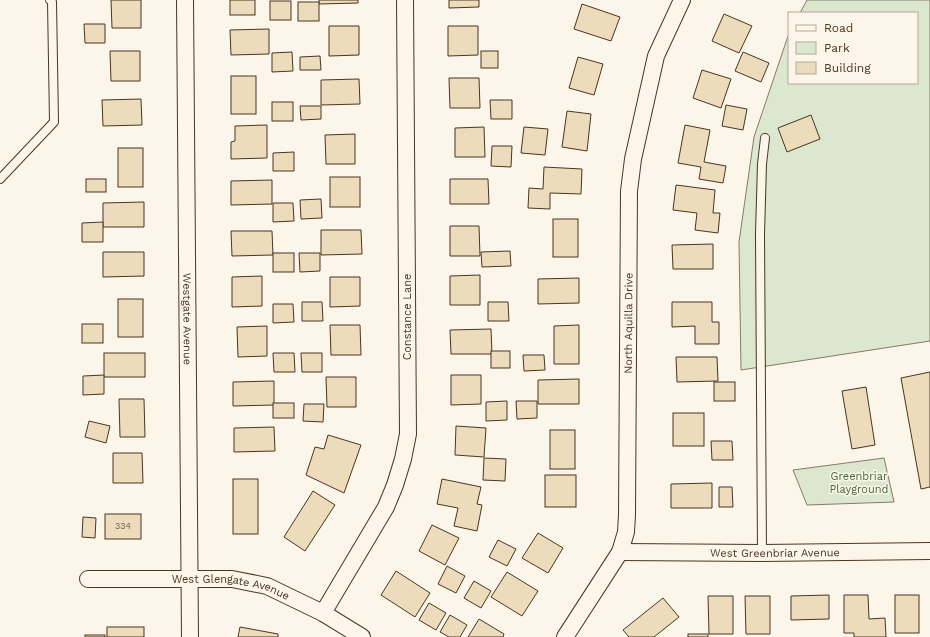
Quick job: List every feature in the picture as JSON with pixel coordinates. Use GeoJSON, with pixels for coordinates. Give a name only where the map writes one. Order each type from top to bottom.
{"type":"FeatureCollection","features":[{"type":"Feature","properties":{"kind":"street","name":"Westgate Avenue"},"geometry":{"type":"LineString","coordinates":[[185,0],[190,637]]}},
{"type":"Feature","properties":{"kind":"street","name":"Constance Lane"},"geometry":{"type":"LineString","coordinates":[[323,613],[386,507],[403,459],[408,434],[404,0]]}},
{"type":"Feature","properties":{"kind":"street","name":"North Aquilla Drive"},"geometry":{"type":"LineString","coordinates":[[565,637],[620,552],[626,532],[630,178],[641,117],[656,56],[682,0]]}},
{"type":"Feature","properties":{"kind":"street","name":"West Greenbriar Avenue"},"geometry":{"type":"LineString","coordinates":[[620,552],[762,553],[930,550]]}},
{"type":"Feature","properties":{"kind":"street","name":"West Glengate Avenue"},"geometry":{"type":"LineString","coordinates":[[88,579],[232,579],[267,586],[323,613],[362,637]]}},
{"type":"Feature","properties":{"kind":"lane"},"geometry":{"type":"LineString","coordinates":[[0,179],[54,122],[51,1]]}},
{"type":"Feature","properties":{"kind":"lane"},"geometry":{"type":"LineString","coordinates":[[762,553],[760,234],[762,164],[765,138]]}},
{"type":"Feature","properties":{"kind":"green space"},"geometry":{"type":"Polygon","coordinates":[[[807,0],[930,0],[930,341],[741,370],[739,242],[754,137],[788,36],[788,84],[918,84],[918,12],[801,12],[807,0]]]}},
{"type":"Feature","properties":{"kind":"green space","name":"Greenbriar Playground"},"geometry":{"type":"Polygon","coordinates":[[[884,458],[894,502],[807,505],[793,470],[884,458]]]}},
{"type":"Feature","properties":{"kind":"building"},"geometry":{"type":"Polygon","coordinates":[[[111,0],[141,0],[141,28],[112,28],[111,0]]]}},
{"type":"Feature","properties":{"kind":"building"},"geometry":{"type":"Polygon","coordinates":[[[230,0],[255,0],[255,15],[230,15],[230,0]]]}},
{"type":"Feature","properties":{"kind":"building"},"geometry":{"type":"Polygon","coordinates":[[[319,0],[358,0],[358,3],[319,4],[319,0]]]}},
{"type":"Feature","properties":{"kind":"building"},"geometry":{"type":"Polygon","coordinates":[[[449,0],[479,0],[479,7],[449,8],[449,0]]]}},
{"type":"Feature","properties":{"kind":"building"},"geometry":{"type":"Polygon","coordinates":[[[270,1],[291,1],[291,20],[270,20],[270,1]]]}},
{"type":"Feature","properties":{"kind":"building"},"geometry":{"type":"Polygon","coordinates":[[[298,2],[319,2],[319,21],[298,21],[298,2]]]}},
{"type":"Feature","properties":{"kind":"building"},"geometry":{"type":"Polygon","coordinates":[[[582,4],[620,17],[611,41],[574,29],[582,4]]]}},
{"type":"Feature","properties":{"kind":"building"},"geometry":{"type":"Polygon","coordinates":[[[724,14],[752,26],[739,53],[712,41],[724,14]]]}},
{"type":"Feature","properties":{"kind":"building"},"geometry":{"type":"Polygon","coordinates":[[[84,24],[105,24],[105,43],[85,43],[84,24]]]}},
{"type":"Feature","properties":{"kind":"building"},"geometry":{"type":"Polygon","coordinates":[[[329,26],[359,26],[359,55],[329,56],[329,26]]]}},
{"type":"Feature","properties":{"kind":"building"},"geometry":{"type":"Polygon","coordinates":[[[448,26],[478,26],[478,55],[448,56],[448,26]]]}},
{"type":"Feature","properties":{"kind":"building"},"geometry":{"type":"Polygon","coordinates":[[[269,29],[269,54],[231,55],[230,30],[269,29]]]}},
{"type":"Feature","properties":{"kind":"building"},"geometry":{"type":"Polygon","coordinates":[[[110,51],[140,51],[140,81],[111,81],[110,51]]]}},
{"type":"Feature","properties":{"kind":"building"},"geometry":{"type":"Polygon","coordinates":[[[481,51],[498,51],[498,68],[481,68],[481,51]]]}},
{"type":"Feature","properties":{"kind":"building"},"geometry":{"type":"Polygon","coordinates":[[[292,52],[293,71],[272,72],[272,53],[292,52]]]}},
{"type":"Feature","properties":{"kind":"building"},"geometry":{"type":"Polygon","coordinates":[[[743,52],[769,63],[761,82],[735,71],[743,52]]]}},
{"type":"Feature","properties":{"kind":"building"},"geometry":{"type":"Polygon","coordinates":[[[320,56],[321,70],[300,70],[300,57],[320,56]]]}},
{"type":"Feature","properties":{"kind":"building"},"geometry":{"type":"Polygon","coordinates":[[[578,57],[603,64],[594,95],[569,88],[578,57]]]}},
{"type":"Feature","properties":{"kind":"building"},"geometry":{"type":"Polygon","coordinates":[[[702,70],[731,79],[721,108],[693,98],[702,70]]]}},
{"type":"Feature","properties":{"kind":"building"},"geometry":{"type":"Polygon","coordinates":[[[231,76],[256,76],[256,114],[231,114],[231,76]]]}},
{"type":"Feature","properties":{"kind":"building"},"geometry":{"type":"Polygon","coordinates":[[[449,78],[479,78],[480,108],[450,108],[449,78]]]}},
{"type":"Feature","properties":{"kind":"building"},"geometry":{"type":"Polygon","coordinates":[[[359,79],[360,104],[321,105],[321,80],[359,79]]]}},
{"type":"Feature","properties":{"kind":"building"},"geometry":{"type":"Polygon","coordinates":[[[141,99],[142,125],[103,126],[102,100],[141,99]]]}},
{"type":"Feature","properties":{"kind":"building"},"geometry":{"type":"Polygon","coordinates":[[[490,100],[512,100],[512,119],[491,119],[490,100]]]}},
{"type":"Feature","properties":{"kind":"building"},"geometry":{"type":"Polygon","coordinates":[[[272,102],[293,102],[293,121],[272,121],[272,102]]]}},
{"type":"Feature","properties":{"kind":"building"},"geometry":{"type":"Polygon","coordinates":[[[726,105],[747,109],[743,130],[722,126],[726,105]]]}},
{"type":"Feature","properties":{"kind":"building"},"geometry":{"type":"Polygon","coordinates":[[[300,106],[321,106],[321,119],[301,120],[300,106]]]}},
{"type":"Feature","properties":{"kind":"building"},"geometry":{"type":"Polygon","coordinates":[[[567,111],[591,114],[587,151],[562,147],[567,111]]]}},
{"type":"Feature","properties":{"kind":"building"},"geometry":{"type":"Polygon","coordinates":[[[811,115],[820,139],[787,152],[778,128],[811,115]]]}},
{"type":"Feature","properties":{"kind":"building"},"geometry":{"type":"Polygon","coordinates":[[[267,125],[267,158],[231,159],[231,142],[235,141],[235,126],[267,125]]]}},
{"type":"Feature","properties":{"kind":"building"},"geometry":{"type":"Polygon","coordinates":[[[685,125],[710,130],[704,162],[726,166],[723,183],[699,179],[701,167],[678,163],[685,125]]]}},
{"type":"Feature","properties":{"kind":"building"},"geometry":{"type":"Polygon","coordinates":[[[484,127],[485,157],[455,157],[455,128],[484,127]]]}},
{"type":"Feature","properties":{"kind":"building"},"geometry":{"type":"Polygon","coordinates":[[[524,127],[548,129],[545,155],[521,153],[524,127]]]}},
{"type":"Feature","properties":{"kind":"building"},"geometry":{"type":"Polygon","coordinates":[[[355,134],[355,164],[326,164],[325,135],[355,134]]]}},
{"type":"Feature","properties":{"kind":"building"},"geometry":{"type":"Polygon","coordinates":[[[492,146],[512,146],[511,167],[491,166],[492,146]]]}},
{"type":"Feature","properties":{"kind":"building"},"geometry":{"type":"Polygon","coordinates":[[[118,148],[143,148],[143,187],[118,187],[118,148]]]}},
{"type":"Feature","properties":{"kind":"building"},"geometry":{"type":"Polygon","coordinates":[[[294,152],[294,171],[273,171],[273,153],[294,152]]]}},
{"type":"Feature","properties":{"kind":"building"},"geometry":{"type":"Polygon","coordinates":[[[544,167],[582,169],[581,194],[550,193],[550,209],[528,208],[529,188],[543,189],[544,167]]]}},
{"type":"Feature","properties":{"kind":"building"},"geometry":{"type":"Polygon","coordinates":[[[330,177],[360,177],[360,207],[330,207],[330,177]]]}},
{"type":"Feature","properties":{"kind":"building"},"geometry":{"type":"Polygon","coordinates":[[[86,179],[106,179],[106,192],[86,192],[86,179]]]}},
{"type":"Feature","properties":{"kind":"building"},"geometry":{"type":"Polygon","coordinates":[[[450,179],[488,179],[489,204],[450,204],[450,179]]]}},
{"type":"Feature","properties":{"kind":"building"},"geometry":{"type":"Polygon","coordinates":[[[272,180],[272,204],[231,205],[231,181],[272,180]]]}},
{"type":"Feature","properties":{"kind":"building"},"geometry":{"type":"Polygon","coordinates":[[[676,185],[715,190],[713,213],[720,213],[718,233],[695,230],[697,213],[673,210],[676,185]]]}},
{"type":"Feature","properties":{"kind":"building"},"geometry":{"type":"Polygon","coordinates":[[[321,199],[322,218],[301,219],[300,200],[321,199]]]}},
{"type":"Feature","properties":{"kind":"building"},"geometry":{"type":"Polygon","coordinates":[[[144,202],[144,227],[103,227],[103,203],[144,202]]]}},
{"type":"Feature","properties":{"kind":"building"},"geometry":{"type":"Polygon","coordinates":[[[273,203],[293,203],[294,221],[273,222],[273,203]]]}},
{"type":"Feature","properties":{"kind":"building"},"geometry":{"type":"Polygon","coordinates":[[[553,219],[578,219],[578,257],[553,257],[553,219]]]}},
{"type":"Feature","properties":{"kind":"building"},"geometry":{"type":"Polygon","coordinates":[[[103,222],[103,242],[82,242],[82,223],[103,222]]]}},
{"type":"Feature","properties":{"kind":"building"},"geometry":{"type":"Polygon","coordinates":[[[450,226],[479,226],[480,256],[450,256],[450,226]]]}},
{"type":"Feature","properties":{"kind":"building"},"geometry":{"type":"Polygon","coordinates":[[[321,230],[361,230],[362,254],[321,255],[321,230]]]}},
{"type":"Feature","properties":{"kind":"building"},"geometry":{"type":"Polygon","coordinates":[[[231,231],[272,231],[273,255],[232,256],[231,231]]]}},
{"type":"Feature","properties":{"kind":"building"},"geometry":{"type":"Polygon","coordinates":[[[713,244],[713,269],[673,269],[672,245],[713,244]]]}},
{"type":"Feature","properties":{"kind":"building"},"geometry":{"type":"Polygon","coordinates":[[[510,251],[511,266],[482,267],[481,252],[510,251]]]}},
{"type":"Feature","properties":{"kind":"building"},"geometry":{"type":"Polygon","coordinates":[[[103,252],[144,252],[144,276],[103,277],[103,252]]]}},
{"type":"Feature","properties":{"kind":"building"},"geometry":{"type":"Polygon","coordinates":[[[273,253],[294,253],[294,272],[273,272],[273,253]]]}},
{"type":"Feature","properties":{"kind":"building"},"geometry":{"type":"Polygon","coordinates":[[[299,253],[320,253],[320,271],[300,272],[299,253]]]}},
{"type":"Feature","properties":{"kind":"building"},"geometry":{"type":"Polygon","coordinates":[[[480,275],[480,305],[450,305],[450,276],[480,275]]]}},
{"type":"Feature","properties":{"kind":"building"},"geometry":{"type":"Polygon","coordinates":[[[262,276],[262,306],[232,307],[232,277],[262,276]]]}},
{"type":"Feature","properties":{"kind":"building"},"geometry":{"type":"Polygon","coordinates":[[[330,277],[360,277],[360,306],[330,307],[330,277]]]}},
{"type":"Feature","properties":{"kind":"building"},"geometry":{"type":"Polygon","coordinates":[[[579,278],[579,303],[538,304],[538,279],[579,278]]]}},
{"type":"Feature","properties":{"kind":"building"},"geometry":{"type":"Polygon","coordinates":[[[118,299],[143,299],[143,337],[118,337],[118,299]]]}},
{"type":"Feature","properties":{"kind":"building"},"geometry":{"type":"Polygon","coordinates":[[[302,302],[322,302],[323,321],[302,321],[302,302]]]}},
{"type":"Feature","properties":{"kind":"building"},"geometry":{"type":"Polygon","coordinates":[[[488,302],[508,302],[509,321],[488,321],[488,302]]]}},
{"type":"Feature","properties":{"kind":"building"},"geometry":{"type":"Polygon","coordinates":[[[672,302],[712,302],[712,322],[719,322],[719,344],[695,344],[695,326],[672,327],[672,302]]]}},
{"type":"Feature","properties":{"kind":"building"},"geometry":{"type":"Polygon","coordinates":[[[273,304],[293,304],[294,322],[273,323],[273,304]]]}},
{"type":"Feature","properties":{"kind":"building"},"geometry":{"type":"Polygon","coordinates":[[[82,324],[103,324],[103,343],[82,343],[82,324]]]}},
{"type":"Feature","properties":{"kind":"building"},"geometry":{"type":"Polygon","coordinates":[[[330,325],[360,325],[361,355],[331,355],[330,325]]]}},
{"type":"Feature","properties":{"kind":"building"},"geometry":{"type":"Polygon","coordinates":[[[579,325],[579,364],[554,364],[554,326],[579,325]]]}},
{"type":"Feature","properties":{"kind":"building"},"geometry":{"type":"Polygon","coordinates":[[[267,326],[267,356],[238,357],[237,327],[267,326]]]}},
{"type":"Feature","properties":{"kind":"building"},"geometry":{"type":"Polygon","coordinates":[[[491,329],[492,354],[451,354],[450,330],[491,329]]]}},
{"type":"Feature","properties":{"kind":"building"},"geometry":{"type":"Polygon","coordinates":[[[491,351],[510,351],[510,368],[491,368],[491,351]]]}},
{"type":"Feature","properties":{"kind":"building"},"geometry":{"type":"Polygon","coordinates":[[[104,353],[145,353],[145,377],[104,377],[104,353]]]}},
{"type":"Feature","properties":{"kind":"building"},"geometry":{"type":"Polygon","coordinates":[[[273,353],[294,353],[295,372],[274,372],[273,353]]]}},
{"type":"Feature","properties":{"kind":"building"},"geometry":{"type":"Polygon","coordinates":[[[301,353],[322,353],[322,372],[302,372],[301,353]]]}},
{"type":"Feature","properties":{"kind":"building"},"geometry":{"type":"Polygon","coordinates":[[[523,355],[544,355],[545,370],[524,371],[523,355]]]}},
{"type":"Feature","properties":{"kind":"building"},"geometry":{"type":"Polygon","coordinates":[[[676,357],[717,357],[718,381],[677,382],[676,357]]]}},
{"type":"Feature","properties":{"kind":"building"},"geometry":{"type":"Polygon","coordinates":[[[930,372],[930,487],[921,489],[901,378],[930,372]]]}},
{"type":"Feature","properties":{"kind":"building"},"geometry":{"type":"Polygon","coordinates":[[[104,375],[104,394],[83,395],[83,376],[104,375]]]}},
{"type":"Feature","properties":{"kind":"building"},"geometry":{"type":"Polygon","coordinates":[[[451,375],[481,375],[481,404],[451,405],[451,375]]]}},
{"type":"Feature","properties":{"kind":"building"},"geometry":{"type":"Polygon","coordinates":[[[326,377],[356,377],[356,407],[327,407],[326,377]]]}},
{"type":"Feature","properties":{"kind":"building"},"geometry":{"type":"Polygon","coordinates":[[[579,379],[579,404],[538,404],[538,380],[579,379]]]}},
{"type":"Feature","properties":{"kind":"building"},"geometry":{"type":"Polygon","coordinates":[[[274,381],[274,405],[233,406],[233,382],[274,381]]]}},
{"type":"Feature","properties":{"kind":"building"},"geometry":{"type":"Polygon","coordinates":[[[714,382],[735,382],[735,401],[714,401],[714,382]]]}},
{"type":"Feature","properties":{"kind":"building"},"geometry":{"type":"Polygon","coordinates":[[[866,387],[875,445],[852,449],[842,391],[866,387]]]}},
{"type":"Feature","properties":{"kind":"building"},"geometry":{"type":"Polygon","coordinates":[[[119,399],[144,399],[145,437],[120,437],[119,399]]]}},
{"type":"Feature","properties":{"kind":"building"},"geometry":{"type":"Polygon","coordinates":[[[507,401],[507,420],[486,421],[486,402],[507,401]]]}},
{"type":"Feature","properties":{"kind":"building"},"geometry":{"type":"Polygon","coordinates":[[[516,401],[537,401],[537,418],[517,419],[516,401]]]}},
{"type":"Feature","properties":{"kind":"building"},"geometry":{"type":"Polygon","coordinates":[[[273,403],[294,403],[294,418],[273,418],[273,403]]]}},
{"type":"Feature","properties":{"kind":"building"},"geometry":{"type":"Polygon","coordinates":[[[304,404],[324,404],[323,422],[303,421],[304,404]]]}},
{"type":"Feature","properties":{"kind":"building"},"geometry":{"type":"Polygon","coordinates":[[[673,413],[704,413],[704,446],[673,446],[673,413]]]}},
{"type":"Feature","properties":{"kind":"building"},"geometry":{"type":"Polygon","coordinates":[[[89,421],[110,426],[106,443],[85,437],[89,421]]]}},
{"type":"Feature","properties":{"kind":"building"},"geometry":{"type":"Polygon","coordinates":[[[456,426],[486,428],[484,457],[455,455],[456,426]]]}},
{"type":"Feature","properties":{"kind":"building"},"geometry":{"type":"Polygon","coordinates":[[[274,427],[275,451],[234,452],[234,428],[274,427]]]}},
{"type":"Feature","properties":{"kind":"building"},"geometry":{"type":"Polygon","coordinates":[[[550,430],[575,430],[575,469],[550,469],[550,430]]]}},
{"type":"Feature","properties":{"kind":"building"},"geometry":{"type":"Polygon","coordinates":[[[328,435],[361,445],[344,493],[306,475],[315,447],[324,449],[328,435]]]}},
{"type":"Feature","properties":{"kind":"building"},"geometry":{"type":"Polygon","coordinates":[[[711,441],[732,441],[733,460],[712,460],[711,441]]]}},
{"type":"Feature","properties":{"kind":"building"},"geometry":{"type":"Polygon","coordinates":[[[113,453],[142,453],[143,483],[113,483],[113,453]]]}},
{"type":"Feature","properties":{"kind":"building"},"geometry":{"type":"Polygon","coordinates":[[[484,458],[506,459],[505,481],[483,480],[484,458]]]}},
{"type":"Feature","properties":{"kind":"building"},"geometry":{"type":"Polygon","coordinates":[[[545,475],[576,475],[576,507],[545,507],[545,475]]]}},
{"type":"Feature","properties":{"kind":"building"},"geometry":{"type":"Polygon","coordinates":[[[233,479],[258,479],[258,534],[233,534],[233,479]]]}},
{"type":"Feature","properties":{"kind":"building"},"geometry":{"type":"Polygon","coordinates":[[[442,479],[481,487],[477,504],[482,505],[477,531],[454,526],[458,508],[437,504],[442,479]]]}},
{"type":"Feature","properties":{"kind":"building"},"geometry":{"type":"Polygon","coordinates":[[[712,483],[712,508],[671,508],[671,484],[712,483]]]}},
{"type":"Feature","properties":{"kind":"building"},"geometry":{"type":"Polygon","coordinates":[[[719,487],[732,487],[733,507],[719,507],[719,487]]]}},
{"type":"Feature","properties":{"kind":"building"},"geometry":{"type":"Polygon","coordinates":[[[313,491],[335,505],[305,551],[284,537],[313,491]]]}},
{"type":"Feature","properties":{"kind":"building"},"geometry":{"type":"Polygon","coordinates":[[[105,514],[141,514],[141,539],[105,539],[105,514]]]}},
{"type":"Feature","properties":{"kind":"building"},"geometry":{"type":"Polygon","coordinates":[[[83,517],[96,518],[95,538],[82,537],[83,517]]]}},
{"type":"Feature","properties":{"kind":"building"},"geometry":{"type":"Polygon","coordinates":[[[432,525],[459,538],[445,565],[419,551],[432,525]]]}},
{"type":"Feature","properties":{"kind":"building"},"geometry":{"type":"Polygon","coordinates":[[[538,533],[563,548],[548,573],[522,558],[538,533]]]}},
{"type":"Feature","properties":{"kind":"building"},"geometry":{"type":"Polygon","coordinates":[[[498,540],[516,549],[507,566],[489,557],[498,540]]]}},
{"type":"Feature","properties":{"kind":"building"},"geometry":{"type":"Polygon","coordinates":[[[447,566],[465,576],[456,593],[438,584],[447,566]]]}},
{"type":"Feature","properties":{"kind":"building"},"geometry":{"type":"Polygon","coordinates":[[[396,571],[430,593],[415,617],[381,595],[396,571]]]}},
{"type":"Feature","properties":{"kind":"building"},"geometry":{"type":"Polygon","coordinates":[[[507,572],[538,591],[522,616],[491,597],[507,572]]]}},
{"type":"Feature","properties":{"kind":"building"},"geometry":{"type":"Polygon","coordinates":[[[474,581],[491,591],[481,608],[464,598],[474,581]]]}},
{"type":"Feature","properties":{"kind":"building"},"geometry":{"type":"Polygon","coordinates":[[[829,595],[829,619],[791,620],[791,596],[829,595]]]}},
{"type":"Feature","properties":{"kind":"building"},"geometry":{"type":"Polygon","coordinates":[[[844,595],[868,595],[869,619],[885,618],[886,637],[854,637],[854,633],[844,633],[844,595]]]}},
{"type":"Feature","properties":{"kind":"building"},"geometry":{"type":"Polygon","coordinates":[[[895,595],[919,595],[919,633],[895,633],[895,595]]]}},
{"type":"Feature","properties":{"kind":"building"},"geometry":{"type":"Polygon","coordinates":[[[708,596],[733,596],[733,634],[709,634],[708,596]]]}},
{"type":"Feature","properties":{"kind":"building"},"geometry":{"type":"Polygon","coordinates":[[[745,596],[770,596],[770,634],[746,634],[745,596]]]}},
{"type":"Feature","properties":{"kind":"building"},"geometry":{"type":"Polygon","coordinates":[[[663,598],[679,617],[654,637],[629,637],[623,630],[663,598]]]}},
{"type":"Feature","properties":{"kind":"building"},"geometry":{"type":"Polygon","coordinates":[[[429,603],[446,613],[436,630],[419,620],[429,603]]]}},
{"type":"Feature","properties":{"kind":"building"},"geometry":{"type":"Polygon","coordinates":[[[450,615],[467,625],[460,637],[449,637],[440,632],[450,615]]]}},
{"type":"Feature","properties":{"kind":"building"},"geometry":{"type":"Polygon","coordinates":[[[479,619],[504,634],[503,637],[468,637],[479,619]]]}},
{"type":"Feature","properties":{"kind":"building"},"geometry":{"type":"Polygon","coordinates":[[[107,627],[144,627],[144,637],[107,637],[107,627]]]}},
{"type":"Feature","properties":{"kind":"building"},"geometry":{"type":"Polygon","coordinates":[[[240,627],[278,634],[278,637],[238,637],[240,627]]]}},
{"type":"Feature","properties":{"kind":"building"},"geometry":{"type":"Polygon","coordinates":[[[688,634],[708,634],[708,637],[688,637],[688,634]]]}},
{"type":"Feature","properties":{"kind":"building"},"geometry":{"type":"Polygon","coordinates":[[[85,635],[105,635],[105,637],[85,637],[85,635]]]}}]}
